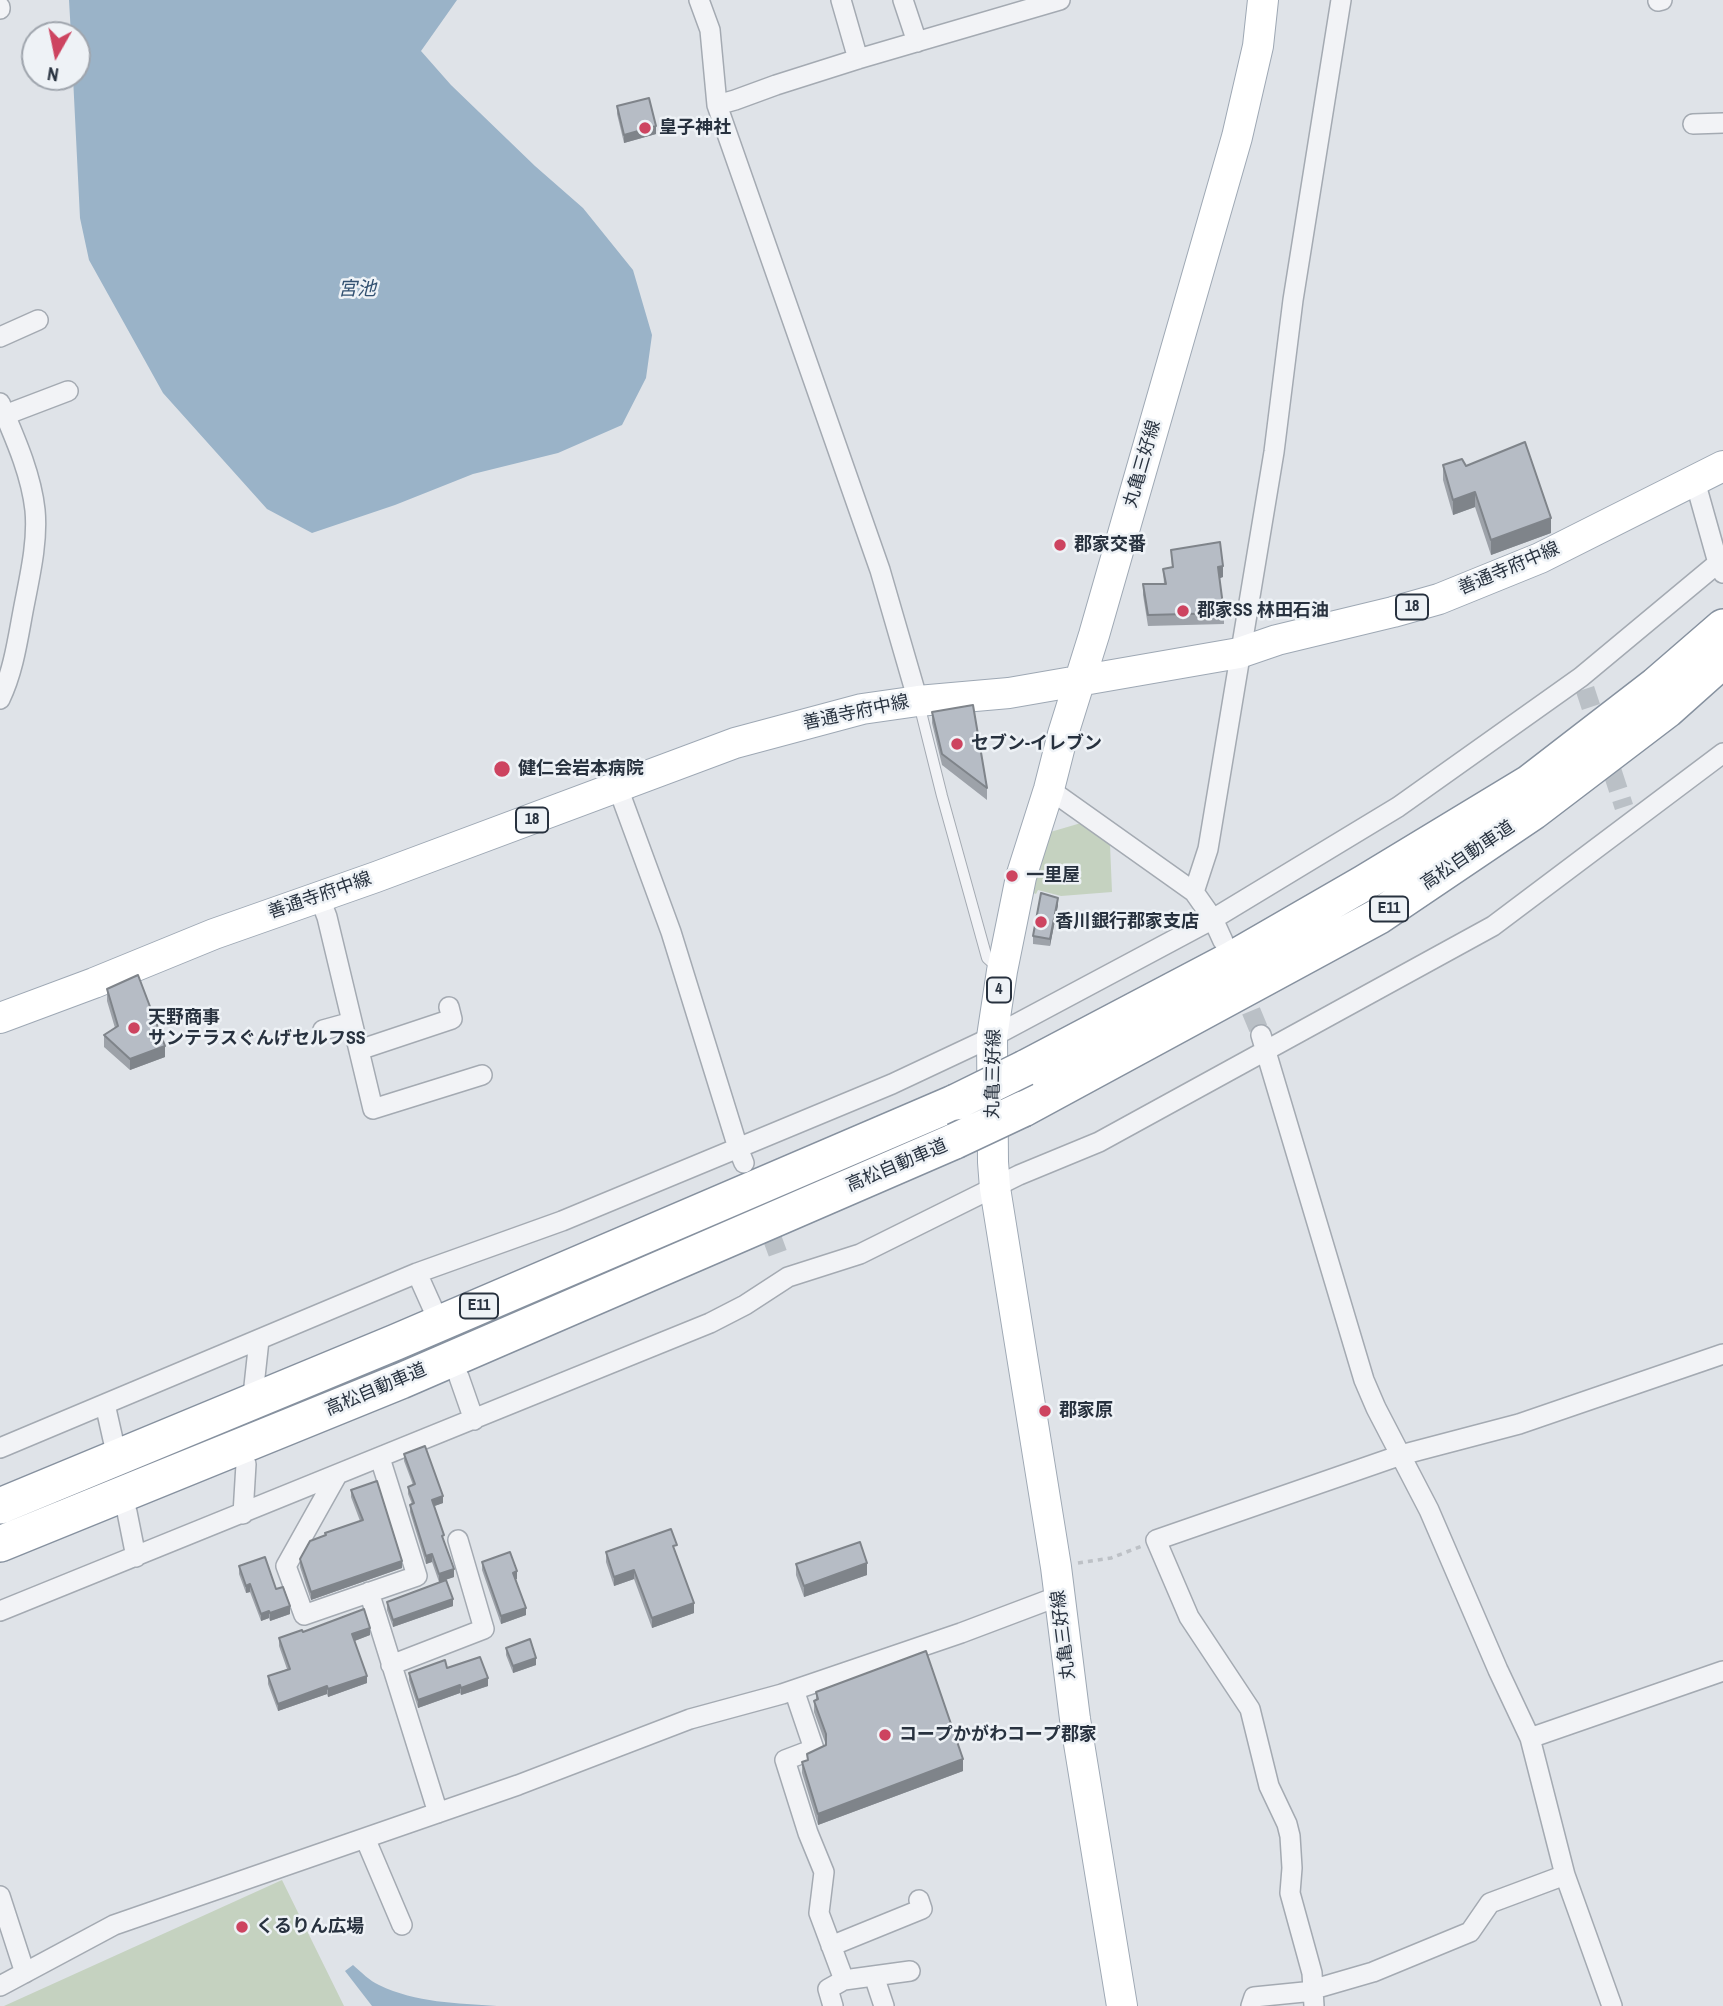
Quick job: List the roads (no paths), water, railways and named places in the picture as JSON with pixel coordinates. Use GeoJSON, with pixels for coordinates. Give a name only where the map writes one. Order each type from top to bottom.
{"type":"FeatureCollection","features":[{"type":"Feature","properties":{"kind":"highway","name":"高松自動車道"},"geometry":{"type":"LineString","coordinates":[[0,1506],[396,1342],[956,1102],[1026,1068],[1234,958],[1529,783],[1656,685],[1723,627]]}},
{"type":"Feature","properties":{"kind":"highway","name":"高松自動車道"},"geometry":{"type":"LineString","coordinates":[[0,1544],[401,1381],[1023,1109],[1379,916],[1533,812],[1667,710],[1723,660]]}},
{"type":"Feature","properties":{"kind":"main road","name":"丸亀三好線"},"geometry":{"type":"LineString","coordinates":[[1122,2006],[1075,1719],[1056,1567],[995,1188],[992,1037],[1021,877],[1049,789],[1237,137],[1258,46],[1263,0]]}},
{"type":"Feature","properties":{"kind":"main road","name":"善通寺府中線"},"geometry":{"type":"LineString","coordinates":[[0,1018],[94,984],[214,934],[390,872],[735,743],[775,731],[862,709],[1009,693],[1240,653],[1277,640],[1323,631],[1439,599],[1540,558],[1723,466]]}},
{"type":"Feature","properties":{"kind":"street"},"geometry":{"type":"LineString","coordinates":[[699,0],[710,30],[717,105],[880,570],[918,701]]}},
{"type":"Feature","properties":{"kind":"street"},"geometry":{"type":"LineString","coordinates":[[841,0],[858,59]]}},
{"type":"Feature","properties":{"kind":"street"},"geometry":{"type":"LineString","coordinates":[[903,0],[917,42]]}},
{"type":"Feature","properties":{"kind":"street"},"geometry":{"type":"LineString","coordinates":[[717,105],[858,59],[1060,0]]}},
{"type":"Feature","properties":{"kind":"street"},"geometry":{"type":"LineString","coordinates":[[1194,892],[1208,849],[1274,452],[1293,300],[1341,0]]}},
{"type":"Feature","properties":{"kind":"street"},"geometry":{"type":"LineString","coordinates":[[1693,124],[1723,123]]}},
{"type":"Feature","properties":{"kind":"street"},"geometry":{"type":"LineString","coordinates":[[0,337],[38,320]]}},
{"type":"Feature","properties":{"kind":"street"},"geometry":{"type":"LineString","coordinates":[[0,699],[14,658],[36,530],[35,508],[26,473],[3,409],[68,391]]}},
{"type":"Feature","properties":{"kind":"street"},"geometry":{"type":"LineString","coordinates":[[0,1448],[417,1273],[741,1156],[992,1037],[1213,919],[1398,807],[1583,683],[1721,568],[1695,481]]}},
{"type":"Feature","properties":{"kind":"street"},"geometry":{"type":"LineString","coordinates":[[0,1611],[710,1323],[745,1305],[785,1270],[860,1254],[1029,1170],[1099,1142],[1264,1043],[1493,926],[1628,814],[1723,753]]}},
{"type":"Feature","properties":{"kind":"street"},"geometry":{"type":"LineString","coordinates":[[618,788],[671,932],[741,1156]]}},
{"type":"Feature","properties":{"kind":"street"},"geometry":{"type":"LineString","coordinates":[[1049,789],[1194,892],[1213,919],[1223,942]]}},
{"type":"Feature","properties":{"kind":"street"},"geometry":{"type":"LineString","coordinates":[[318,896],[327,917],[373,1109],[482,1075]]}},
{"type":"Feature","properties":{"kind":"street"},"geometry":{"type":"LineString","coordinates":[[359,1050],[452,1019],[449,1007]]}},
{"type":"Feature","properties":{"kind":"street"},"geometry":{"type":"LineString","coordinates":[[323,1030],[352,1023]]}},
{"type":"Feature","properties":{"kind":"street"},"geometry":{"type":"LineString","coordinates":[[1264,1043],[1364,1380],[1429,1510],[1530,1738],[1565,1875],[1612,2006]]}},
{"type":"Feature","properties":{"kind":"street"},"geometry":{"type":"LineString","coordinates":[[417,1273],[434,1311]]}},
{"type":"Feature","properties":{"kind":"street"},"geometry":{"type":"LineString","coordinates":[[254,1386],[259,1340]]}},
{"type":"Feature","properties":{"kind":"street"},"geometry":{"type":"LineString","coordinates":[[1313,1998],[1312,1973],[1290,1893],[1290,1836],[1269,1786],[1250,1709],[1189,1617],[1156,1540],[1401,1455],[1520,1424],[1723,1354]]}},
{"type":"Feature","properties":{"kind":"street"},"geometry":{"type":"LineString","coordinates":[[459,1377],[474,1420]]}},
{"type":"Feature","properties":{"kind":"street"},"geometry":{"type":"LineString","coordinates":[[105,1404],[114,1444]]}},
{"type":"Feature","properties":{"kind":"street"},"geometry":{"type":"LineString","coordinates":[[337,1475],[286,1566],[304,1615],[417,1576],[380,1458]]}},
{"type":"Feature","properties":{"kind":"street"},"geometry":{"type":"LineString","coordinates":[[243,1514],[246,1464]]}},
{"type":"Feature","properties":{"kind":"street"},"geometry":{"type":"LineString","coordinates":[[127,1512],[136,1557]]}},
{"type":"Feature","properties":{"kind":"street"},"geometry":{"type":"LineString","coordinates":[[391,1665],[484,1629],[458,1540]]}},
{"type":"Feature","properties":{"kind":"street"},"geometry":{"type":"LineString","coordinates":[[369,1592],[438,1813]]}},
{"type":"Feature","properties":{"kind":"street"},"geometry":{"type":"LineString","coordinates":[[0,1986],[114,1925],[518,1785],[690,1720],[794,1690],[961,1633],[1059,1596]]}},
{"type":"Feature","properties":{"kind":"street"},"geometry":{"type":"LineString","coordinates":[[1530,1738],[1723,1671]]}},
{"type":"Feature","properties":{"kind":"street"},"geometry":{"type":"LineString","coordinates":[[794,1690],[814,1749],[785,1760],[808,1833],[824,1872],[819,1913],[844,1980]]}},
{"type":"Feature","properties":{"kind":"street"},"geometry":{"type":"LineString","coordinates":[[365,1838],[402,1925]]}},
{"type":"Feature","properties":{"kind":"street"},"geometry":{"type":"LineString","coordinates":[[1313,1998],[1470,1932],[1490,1903],[1565,1875]]}},
{"type":"Feature","properties":{"kind":"street"},"geometry":{"type":"LineString","coordinates":[[0,1896],[25,1973]]}},
{"type":"Feature","properties":{"kind":"street"},"geometry":{"type":"LineString","coordinates":[[831,1946],[922,1909],[919,1900]]}},
{"type":"Feature","properties":{"kind":"street"},"geometry":{"type":"LineString","coordinates":[[833,2006],[828,1989],[844,1980],[910,1971]]}},
{"type":"Feature","properties":{"kind":"street"},"geometry":{"type":"LineString","coordinates":[[874,1976],[884,2006]]}},
{"type":"Feature","properties":{"kind":"street"},"geometry":{"type":"LineString","coordinates":[[1251,2006],[1254,1997],[1304,1992],[1313,1998]]}},
{"type":"Feature","properties":{"kind":"lane"},"geometry":{"type":"LineString","coordinates":[[918,701],[987,958],[1002,971]]}},
{"type":"Feature","properties":{"kind":"water","name":"宮池"},"geometry":{"type":"Polygon","coordinates":[[[69,0],[457,0],[421,51],[451,85],[583,208],[633,270],[652,335],[646,378],[622,425],[558,453],[473,474],[395,505],[312,533],[267,509],[163,393],[89,260],[80,218],[74,91],[91,91],[91,21],[70,21],[69,0]]]}},
{"type":"Feature","properties":{"kind":"water"},"geometry":{"type":"Polygon","coordinates":[[[353,1965],[376,1983],[407,1995],[437,2001],[497,2006],[372,2006],[345,1971],[353,1965]]]}},
{"type":"Feature","properties":{"kind":"tunnel"},"geometry":{"type":"LineString","coordinates":[[1585,689],[1624,807]]}},
{"type":"Feature","properties":{"kind":"tunnel"},"geometry":{"type":"LineString","coordinates":[[1240,984],[1261,1035]]}},
{"type":"Feature","properties":{"kind":"tunnel"},"geometry":{"type":"LineString","coordinates":[[751,1181],[781,1262]]}},
{"type":"Feature","properties":{"kind":"place","name":"皇子神社"},"geometry":{"type":"Point","coordinates":[645,128]}},
{"type":"Feature","properties":{"kind":"place","name":"郡家交番"},"geometry":{"type":"Point","coordinates":[1060,545]}},
{"type":"Feature","properties":{"kind":"place","name":"郡家SS 林田石油"},"geometry":{"type":"Point","coordinates":[1183,611]}},
{"type":"Feature","properties":{"kind":"place","name":"セブン-イレブン"},"geometry":{"type":"Point","coordinates":[957,744]}},
{"type":"Feature","properties":{"kind":"place","name":"健仁会岩本病院"},"geometry":{"type":"Point","coordinates":[502,769]}},
{"type":"Feature","properties":{"kind":"place","name":"一里屋"},"geometry":{"type":"Point","coordinates":[1012,876]}},
{"type":"Feature","properties":{"kind":"place","name":"香川銀行郡家支店"},"geometry":{"type":"Point","coordinates":[1041,922]}},
{"type":"Feature","properties":{"kind":"place","name":"天野商事 サンテラスぐんげセルフSS"},"geometry":{"type":"Point","coordinates":[134,1028]}},
{"type":"Feature","properties":{"kind":"place","name":"郡家原"},"geometry":{"type":"Point","coordinates":[1045,1411]}},
{"type":"Feature","properties":{"kind":"place","name":"コープかがわコープ郡家"},"geometry":{"type":"Point","coordinates":[885,1735]}},
{"type":"Feature","properties":{"kind":"place","name":"くるりん広場"},"geometry":{"type":"Point","coordinates":[242,1927]}}]}
